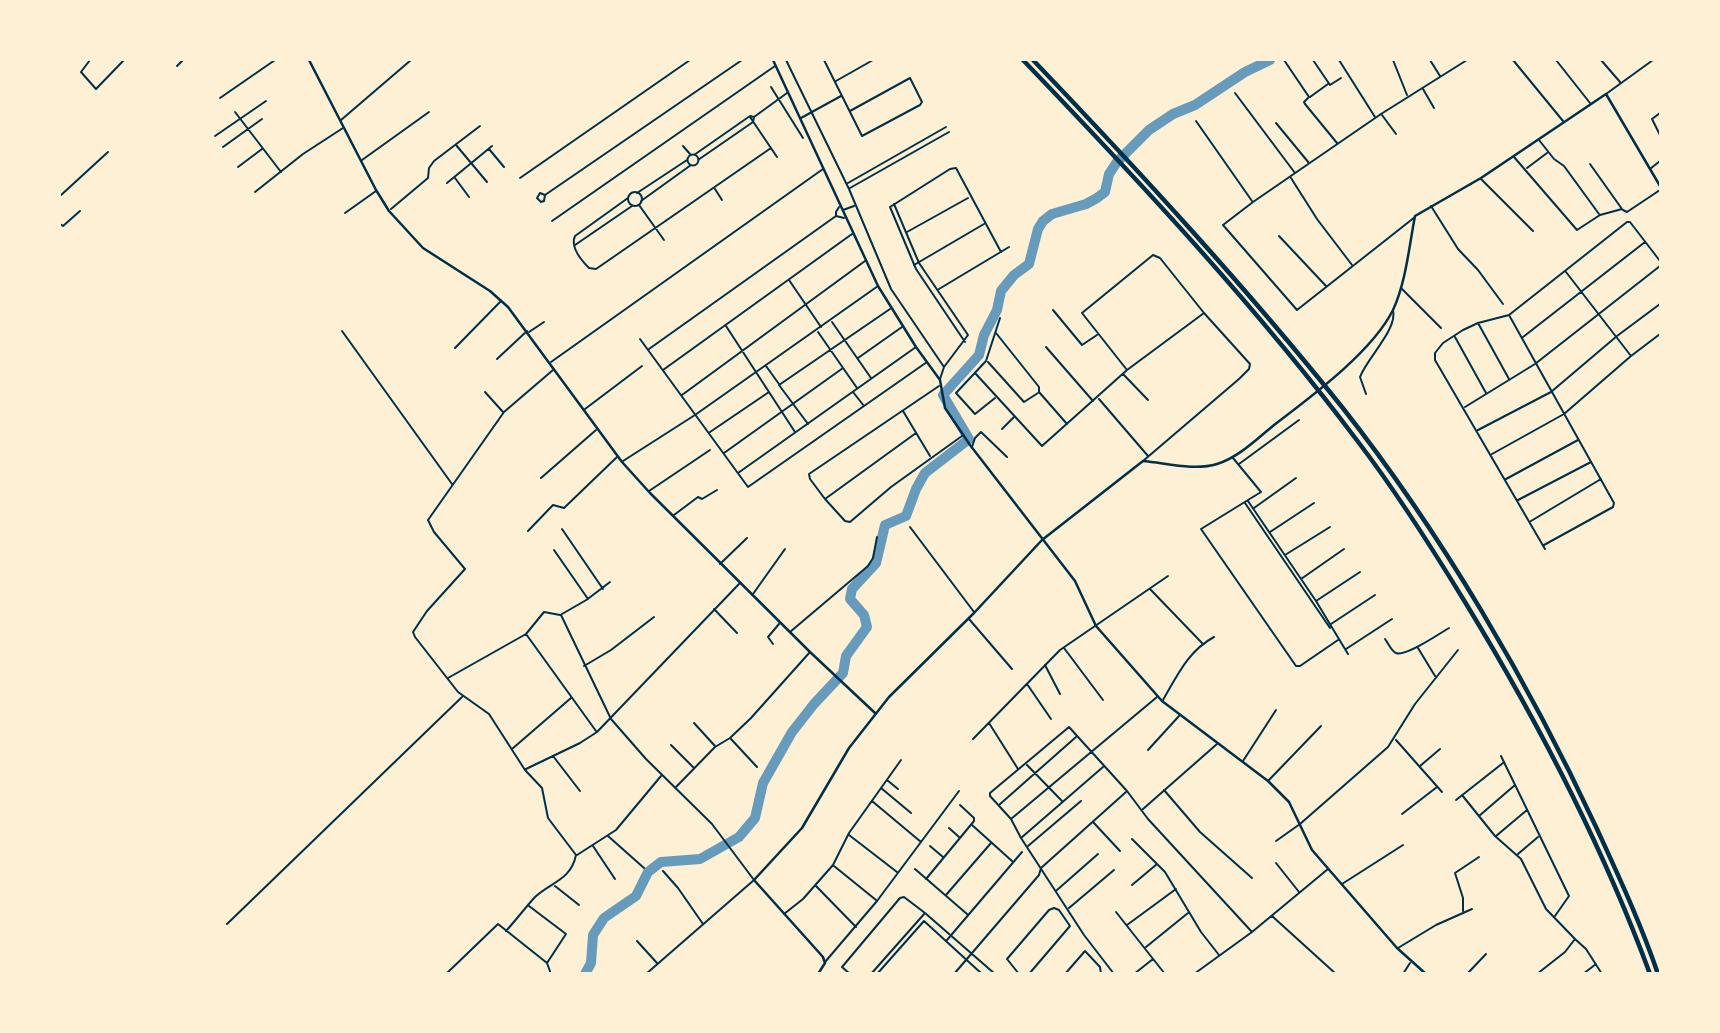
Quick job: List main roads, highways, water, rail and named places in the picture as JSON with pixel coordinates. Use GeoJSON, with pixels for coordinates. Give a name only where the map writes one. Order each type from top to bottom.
{"type":"FeatureCollection","features":[{"type":"Feature","properties":{"kind":"highway"},"geometry":{"type":"LineString","coordinates":[[1023,60],[1245,290],[1343,410],[1445,553],[1542,718],[1619,877],[1658,974]]}},
{"type":"Feature","properties":{"kind":"highway"},"geometry":{"type":"LineString","coordinates":[[1033,60],[1115,148],[1298,365],[1361,445],[1433,550],[1545,739],[1594,841],[1650,974]]}},
{"type":"Feature","properties":{"kind":"waterway"},"geometry":{"type":"LineString","coordinates":[[585,974],[591,963],[593,935],[604,918],[636,896],[648,872],[661,862],[700,859],[739,837],[755,818],[763,783],[792,732],[843,673],[846,656],[867,627],[864,615],[850,599],[852,589],[876,563],[885,525],[906,516],[925,473],[969,439],[943,395],[979,355],[984,335],[997,310],[1001,291],[1014,275],[1029,264],[1038,229],[1043,221],[1052,214],[1086,204],[1105,192],[1109,174],[1117,162],[1149,130],[1173,114],[1195,105],[1245,72],[1270,60]]}}]}
